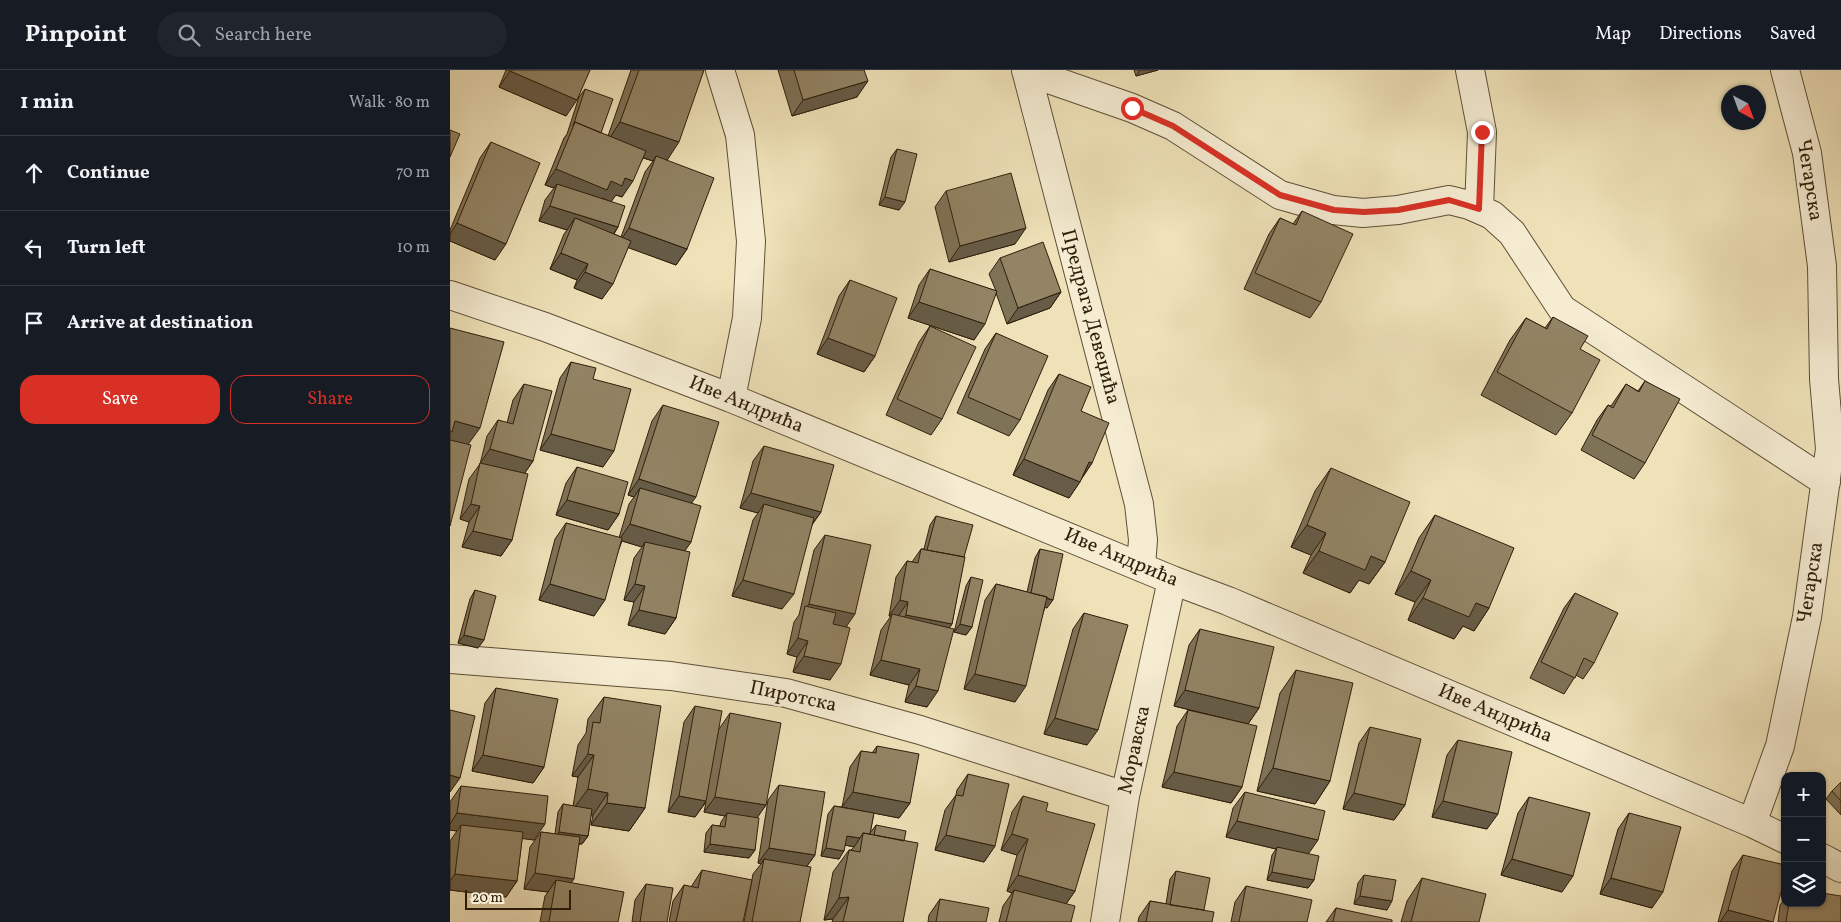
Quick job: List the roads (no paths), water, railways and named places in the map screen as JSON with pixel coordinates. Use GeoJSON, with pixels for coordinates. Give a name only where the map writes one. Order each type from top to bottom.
{"type":"FeatureCollection","features":[{"type":"Feature","properties":{"kind":"street"},"geometry":{"type":"LineString","coordinates":[[720,70],[740,135],[751,241],[747,318],[731,398]]}},
{"type":"Feature","properties":{"kind":"street"},"geometry":{"type":"LineString","coordinates":[[1026,70],[1132,108],[1173,126],[1280,195],[1334,210],[1364,212],[1398,210],[1449,200],[1492,215],[1512,233],[1562,309],[1826,482]]}},
{"type":"Feature","properties":{"kind":"street","name":"Предрага Девеџића"},"geometry":{"type":"LineString","coordinates":[[1026,70],[1139,504],[1143,540],[1141,566]]}},
{"type":"Feature","properties":{"kind":"street"},"geometry":{"type":"LineString","coordinates":[[1470,70],[1482,132],[1479,209]]}},
{"type":"Feature","properties":{"kind":"street","name":"Чегарска"},"geometry":{"type":"LineString","coordinates":[[1752,823],[1780,746],[1807,617],[1826,482],[1836,451],[1824,379],[1822,266],[1807,153],[1785,70]]}},
{"type":"Feature","properties":{"kind":"street","name":"Иве Андрића"},"geometry":{"type":"LineString","coordinates":[[450,295],[545,327],[731,398],[1172,580],[1228,601],[1752,823],[1781,837]]}},
{"type":"Feature","properties":{"kind":"street","name":"Моравска"},"geometry":{"type":"LineString","coordinates":[[1104,922],[1124,796],[1172,580]]}},
{"type":"Feature","properties":{"kind":"street","name":"Пиротска"},"geometry":{"type":"LineString","coordinates":[[450,659],[671,676],[786,693],[920,730],[1124,796]]}},
{"type":"Feature","properties":{"kind":"street"},"geometry":{"type":"LineString","coordinates":[[1826,860],[1841,868]]}}]}
